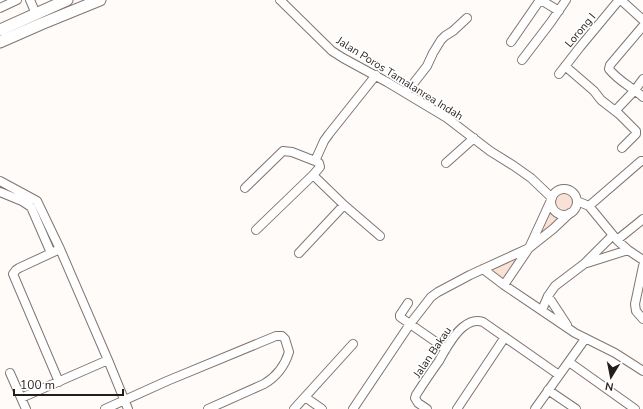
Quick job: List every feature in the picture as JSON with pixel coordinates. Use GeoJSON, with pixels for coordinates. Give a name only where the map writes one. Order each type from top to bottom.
{"type":"FeatureCollection","features":[{"type":"Feature","properties":{"kind":"highway"},"geometry":{"type":"LineString","coordinates":[[0,30],[67,0]]}},
{"type":"Feature","properties":{"kind":"highway"},"geometry":{"type":"LineString","coordinates":[[0,42],[100,0]]}},
{"type":"Feature","properties":{"kind":"street"},"geometry":{"type":"LineString","coordinates":[[0,8],[17,0]]}},
{"type":"Feature","properties":{"kind":"street"},"geometry":{"type":"LineString","coordinates":[[30,0],[36,14]]}},
{"type":"Feature","properties":{"kind":"street","name":"Jalan Poros Tamalanrea Indah"},"geometry":{"type":"LineString","coordinates":[[280,0],[332,50],[343,58],[376,75],[439,113],[490,151],[531,178],[552,198]]}},
{"type":"Feature","properties":{"kind":"street"},"geometry":{"type":"LineString","coordinates":[[511,42],[541,0],[559,11]]}},
{"type":"Feature","properties":{"kind":"street"},"geometry":{"type":"LineString","coordinates":[[522,60],[566,0]]}},
{"type":"Feature","properties":{"kind":"street"},"geometry":{"type":"LineString","coordinates":[[624,1],[643,20]]}},
{"type":"Feature","properties":{"kind":"street","name":"Lorong I"},"geometry":{"type":"LineString","coordinates":[[559,74],[624,1]]}},
{"type":"Feature","properties":{"kind":"street"},"geometry":{"type":"LineString","coordinates":[[406,94],[427,66],[433,52],[443,38],[454,31],[467,18]]}},
{"type":"Feature","properties":{"kind":"street"},"geometry":{"type":"LineString","coordinates":[[643,26],[609,68],[612,73],[636,90],[643,97]]}},
{"type":"Feature","properties":{"kind":"street"},"geometry":{"type":"LineString","coordinates":[[565,66],[601,100],[619,114],[636,132],[636,134],[622,148]]}},
{"type":"Feature","properties":{"kind":"street"},"geometry":{"type":"LineString","coordinates":[[315,161],[328,134],[376,75]]}},
{"type":"Feature","properties":{"kind":"street"},"geometry":{"type":"LineString","coordinates":[[615,111],[636,90],[643,79]]}},
{"type":"Feature","properties":{"kind":"street"},"geometry":{"type":"LineString","coordinates":[[446,163],[474,138]]}},
{"type":"Feature","properties":{"kind":"street"},"geometry":{"type":"LineString","coordinates":[[245,188],[283,151],[292,152],[319,163],[320,167],[313,175],[256,230]]}},
{"type":"Feature","properties":{"kind":"street"},"geometry":{"type":"LineString","coordinates":[[588,206],[640,163]]}},
{"type":"Feature","properties":{"kind":"street"},"geometry":{"type":"LineString","coordinates":[[313,175],[344,205],[380,236]]}},
{"type":"Feature","properties":{"kind":"street"},"geometry":{"type":"LineString","coordinates":[[0,181],[37,200],[60,249],[128,409]]}},
{"type":"Feature","properties":{"kind":"street"},"geometry":{"type":"LineString","coordinates":[[353,409],[410,324],[431,297],[483,268],[529,248],[574,210],[577,201],[572,192],[563,189],[558,191],[552,198],[529,248],[504,285]]}},
{"type":"Feature","properties":{"kind":"street"},"geometry":{"type":"LineString","coordinates":[[0,192],[30,206],[51,253]]}},
{"type":"Feature","properties":{"kind":"street"},"geometry":{"type":"LineString","coordinates":[[552,198],[552,206],[557,212],[564,214],[570,213]]}},
{"type":"Feature","properties":{"kind":"street"},"geometry":{"type":"LineString","coordinates":[[577,201],[588,206],[615,238],[628,250],[643,260]]}},
{"type":"Feature","properties":{"kind":"street"},"geometry":{"type":"LineString","coordinates":[[299,254],[344,205]]}},
{"type":"Feature","properties":{"kind":"street"},"geometry":{"type":"LineString","coordinates":[[542,310],[548,296],[555,286],[615,238],[643,219]]}},
{"type":"Feature","properties":{"kind":"street"},"geometry":{"type":"LineString","coordinates":[[59,382],[13,274],[19,268],[60,249]]}},
{"type":"Feature","properties":{"kind":"street"},"geometry":{"type":"LineString","coordinates":[[584,264],[628,250]]}},
{"type":"Feature","properties":{"kind":"street"},"geometry":{"type":"LineString","coordinates":[[643,266],[636,301],[643,319]]}},
{"type":"Feature","properties":{"kind":"street"},"geometry":{"type":"LineString","coordinates":[[483,268],[504,285],[569,329],[585,339],[615,353],[643,371]]}},
{"type":"Feature","properties":{"kind":"street"},"geometry":{"type":"LineString","coordinates":[[548,296],[569,329]]}},
{"type":"Feature","properties":{"kind":"street"},"geometry":{"type":"LineString","coordinates":[[408,303],[399,316],[446,349]]}},
{"type":"Feature","properties":{"kind":"street","name":"Jalan Bakau"},"geometry":{"type":"LineString","coordinates":[[427,409],[418,403],[416,396],[459,331],[474,320],[483,322],[559,375]]}},
{"type":"Feature","properties":{"kind":"street"},"geometry":{"type":"LineString","coordinates":[[105,409],[167,381],[276,336],[282,336],[285,339],[289,352],[285,364],[269,381],[233,399],[208,409]]}},
{"type":"Feature","properties":{"kind":"street"},"geometry":{"type":"LineString","coordinates":[[458,409],[505,337]]}},
{"type":"Feature","properties":{"kind":"street"},"geometry":{"type":"LineString","coordinates":[[535,409],[585,339]]}},
{"type":"Feature","properties":{"kind":"street"},"geometry":{"type":"LineString","coordinates":[[294,409],[353,344]]}},
{"type":"Feature","properties":{"kind":"street"},"geometry":{"type":"LineString","coordinates":[[21,398],[108,360]]}},
{"type":"Feature","properties":{"kind":"street"},"geometry":{"type":"LineString","coordinates":[[569,362],[635,409]]}},
{"type":"Feature","properties":{"kind":"street"},"geometry":{"type":"LineString","coordinates":[[10,373],[26,409]]}},
{"type":"Feature","properties":{"kind":"street"},"geometry":{"type":"LineString","coordinates":[[548,390],[576,409]]}},
{"type":"Feature","properties":{"kind":"street"},"geometry":{"type":"LineString","coordinates":[[305,398],[322,409]]}},
{"type":"Feature","properties":{"kind":"street"},"geometry":{"type":"LineString","coordinates":[[226,409],[233,399]]}},
{"type":"Feature","properties":{"kind":"shaded area"},"geometry":{"type":"Polygon","coordinates":[[[565,190],[572,193],[575,200],[572,207],[565,210],[558,207],[555,200],[558,193],[565,190]]]}},
{"type":"Feature","properties":{"kind":"shaded area"},"geometry":{"type":"Polygon","coordinates":[[[550,209],[554,215],[561,217],[540,235],[550,209]]]}},
{"type":"Feature","properties":{"kind":"shaded area"},"geometry":{"type":"Polygon","coordinates":[[[519,255],[502,281],[489,272],[519,255]]]}}]}
